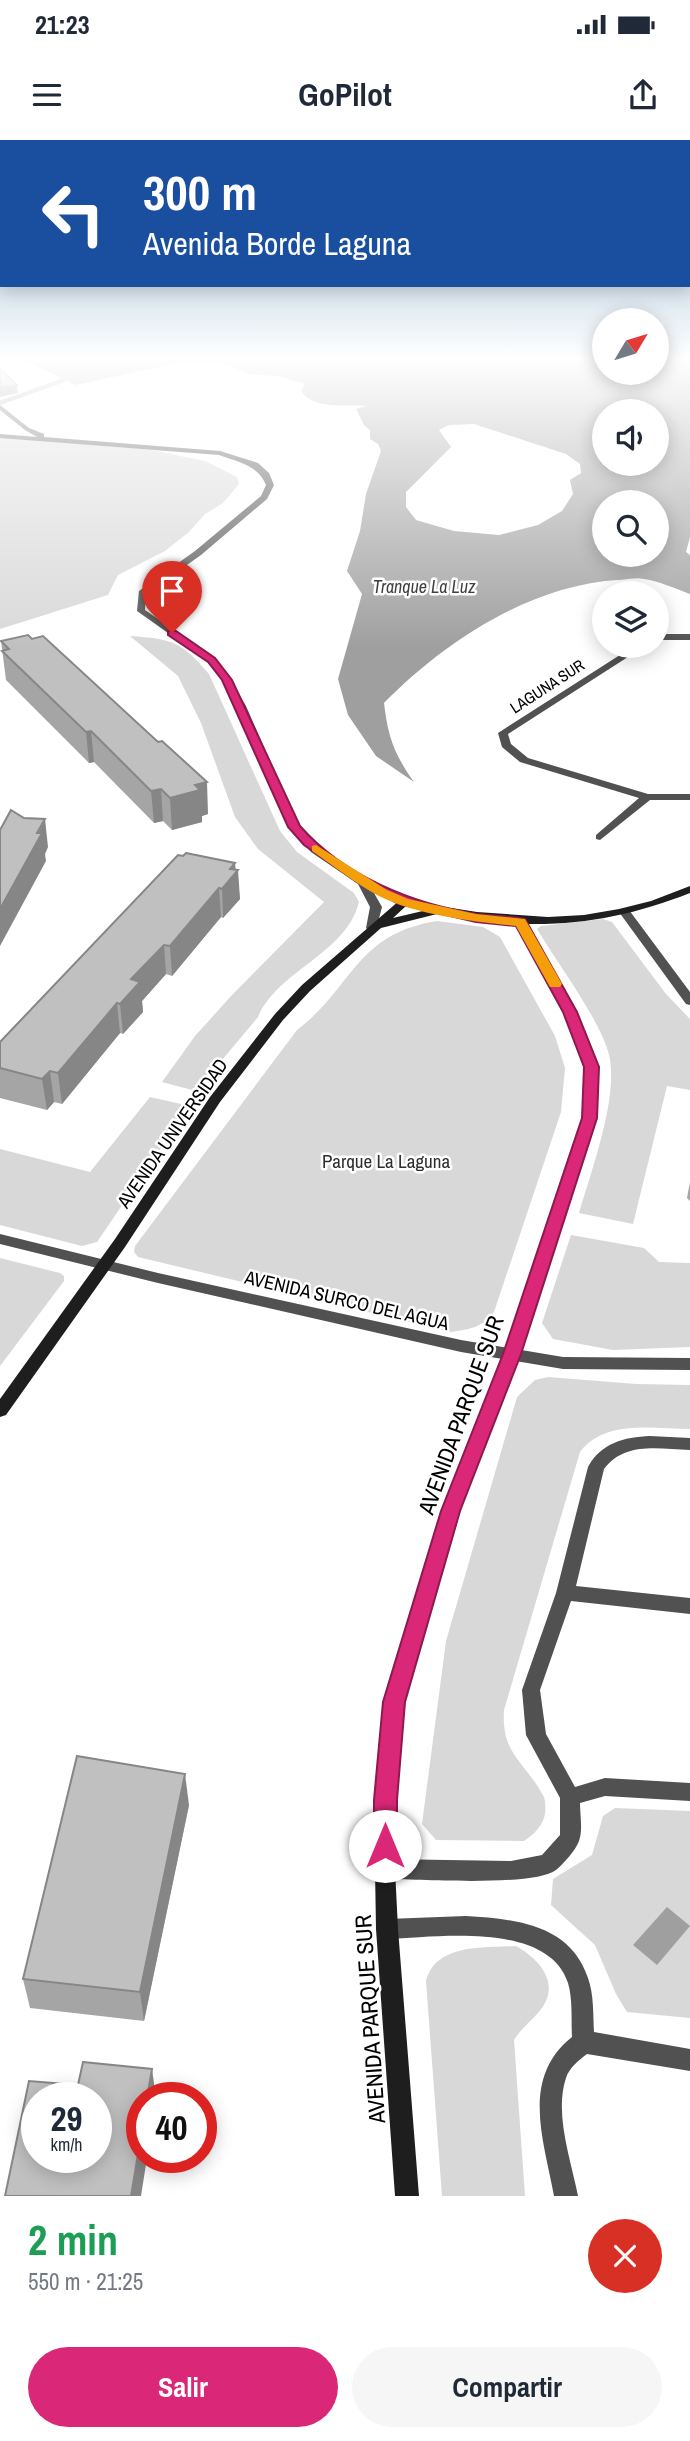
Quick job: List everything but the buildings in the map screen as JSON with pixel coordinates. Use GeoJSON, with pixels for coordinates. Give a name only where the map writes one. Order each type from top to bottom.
{"type":"FeatureCollection","features":[{"type":"Feature","properties":{"kind":"street"},"geometry":{"type":"LineString","coordinates":[[229,456],[255,465],[266,475],[270,485],[264,497],[198,553],[142,593],[141,611],[212,660],[220,670],[254,736],[295,827],[308,842],[362,880],[404,902],[452,913],[521,922],[625,912],[690,889]]}},
{"type":"Feature","properties":{"kind":"street"},"geometry":{"type":"LineString","coordinates":[[669,637],[690,637]]}},
{"type":"Feature","properties":{"kind":"street","name":"LAGUNA SUR"},"geometry":{"type":"LineString","coordinates":[[621,658],[503,733],[506,745],[524,760],[647,797],[690,797]]}},
{"type":"Feature","properties":{"kind":"street"},"geometry":{"type":"LineString","coordinates":[[600,837],[647,797]]}},
{"type":"Feature","properties":{"kind":"street"},"geometry":{"type":"LineString","coordinates":[[362,880],[376,907],[372,928],[416,915],[452,913]]}},
{"type":"Feature","properties":{"kind":"street","name":"AVENIDA UNIVERSIDAD"},"geometry":{"type":"LineString","coordinates":[[0,1411],[104,1265],[215,1100],[279,1017],[306,988],[404,902]]}},
{"type":"Feature","properties":{"kind":"street"},"geometry":{"type":"LineString","coordinates":[[625,912],[690,1001]]}},
{"type":"Feature","properties":{"kind":"street","name":"AVENIDA PARQUE SUR"},"geometry":{"type":"LineString","coordinates":[[407,2196],[385,1869],[385,1800],[394,1702],[450,1511],[512,1354],[590,1118],[591,1067],[570,1012],[521,922]]}},
{"type":"Feature","properties":{"kind":"street","name":"AVENIDA SURCO DEL AGUA"},"geometry":{"type":"LineString","coordinates":[[0,1239],[104,1265],[512,1354],[563,1363],[690,1364]]}},
{"type":"Feature","properties":{"kind":"street"},"geometry":{"type":"LineString","coordinates":[[385,1869],[511,1871],[548,1864],[570,1838],[570,1797],[536,1735],[531,1690],[565,1593],[596,1467],[602,1457],[622,1443],[690,1444]]}},
{"type":"Feature","properties":{"kind":"street"},"geometry":{"type":"LineString","coordinates":[[565,1593],[690,1606]]}},
{"type":"Feature","properties":{"kind":"street"},"geometry":{"type":"LineString","coordinates":[[570,1797],[605,1787],[690,1792]]}},
{"type":"Feature","properties":{"kind":"street"},"geometry":{"type":"LineString","coordinates":[[387,1929],[514,1930],[550,1942],[572,1965],[578,1979],[584,2042]]}},
{"type":"Feature","properties":{"kind":"street"},"geometry":{"type":"LineString","coordinates":[[566,2196],[551,2111],[556,2075],[568,2054],[584,2042],[690,2060]]}},
{"type":"Feature","properties":{"kind":"green space"},"geometry":{"type":"Polygon","coordinates":[[[0,456],[180,456],[205,461],[237,477],[239,484],[223,503],[205,514],[189,532],[165,551],[118,575],[108,595],[0,629],[0,456]]]}},
{"type":"Feature","properties":{"kind":"green space"},"geometry":{"type":"Polygon","coordinates":[[[130,636],[175,644],[191,655],[209,674],[280,831],[297,852],[354,893],[359,902],[352,920],[341,935],[280,987],[196,1091],[162,1082],[195,1036],[324,902],[258,849],[235,817],[201,723],[178,676],[130,636]]]}},
{"type":"Feature","properties":{"kind":"green space"},"geometry":{"type":"Polygon","coordinates":[[[603,919],[612,922],[666,994],[690,1019],[690,1090],[667,1086],[633,1224],[579,1213],[607,1112],[611,1072],[609,1055],[588,1009],[537,929],[541,926],[603,919]]]}},
{"type":"Feature","properties":{"kind":"green space","name":"Parque La Laguna"},"geometry":{"type":"Polygon","coordinates":[[[437,921],[483,927],[500,937],[555,1036],[565,1068],[561,1112],[494,1312],[475,1327],[451,1332],[138,1257],[134,1252],[135,1246],[297,1030],[316,1014],[371,950],[410,928],[437,921]]]}},
{"type":"Feature","properties":{"kind":"green space"},"geometry":{"type":"Polygon","coordinates":[[[150,1097],[181,1104],[187,1110],[97,1242],[82,1246],[0,1225],[0,1149],[90,1172],[150,1097]]]}},
{"type":"Feature","properties":{"kind":"green space"},"geometry":{"type":"Polygon","coordinates":[[[571,1235],[644,1248],[659,1262],[690,1263],[690,1347],[613,1350],[553,1339],[542,1323],[571,1235]]]}},
{"type":"Feature","properties":{"kind":"green space"},"geometry":{"type":"Polygon","coordinates":[[[0,1258],[60,1273],[64,1276],[64,1281],[0,1366],[0,1258]]]}},
{"type":"Feature","properties":{"kind":"green space"},"geometry":{"type":"Polygon","coordinates":[[[548,1377],[690,1385],[690,1429],[616,1430],[603,1434],[580,1452],[504,1710],[506,1738],[544,1797],[544,1817],[539,1828],[524,1841],[436,1840],[422,1824],[446,1641],[517,1397],[535,1380],[548,1377]]]}},
{"type":"Feature","properties":{"kind":"green space"},"geometry":{"type":"Polygon","coordinates":[[[615,1808],[690,1811],[690,2018],[627,2012],[616,1994],[595,1945],[551,1905],[553,1879],[592,1855],[603,1816],[615,1808]]]}},
{"type":"Feature","properties":{"kind":"green space"},"geometry":{"type":"Polygon","coordinates":[[[516,1946],[530,1955],[542,1968],[549,1992],[543,2006],[514,2040],[525,2196],[442,2196],[426,1981],[431,1969],[451,1954],[477,1948],[516,1946]]]}},
{"type":"Feature","properties":{"kind":"water","name":"Tranque La Luz"},"geometry":{"type":"Polygon","coordinates":[[[379,456],[442,456],[406,492],[406,507],[416,520],[454,531],[499,535],[538,525],[562,511],[573,494],[570,480],[581,473],[580,464],[569,456],[592,456],[592,476],[669,476],[669,456],[690,456],[690,537],[686,552],[690,555],[690,594],[669,586],[669,581],[641,578],[592,581],[521,605],[461,638],[434,658],[384,703],[393,745],[414,782],[376,756],[348,715],[338,679],[362,594],[347,571],[360,531],[366,494],[379,456]]]}},
{"type":"Feature","properties":{"kind":"water"},"geometry":{"type":"Polygon","coordinates":[[[667,1907],[690,1926],[657,1965],[633,1945],[667,1907]]]}},
{"type":"Feature","properties":{"kind":"slow traffic"},"geometry":{"type":"LineString","coordinates":[[316,849],[383,893],[404,902],[476,918],[521,922],[555,984]]}},
{"type":"Feature","properties":{"kind":"route"},"geometry":{"type":"LineString","coordinates":[[172,633],[212,660],[227,680],[295,827],[308,842],[362,880],[404,902],[476,918],[521,922],[570,1012],[591,1067],[590,1118],[512,1354],[450,1511],[394,1702],[385,1800],[385,1846]]}}]}
